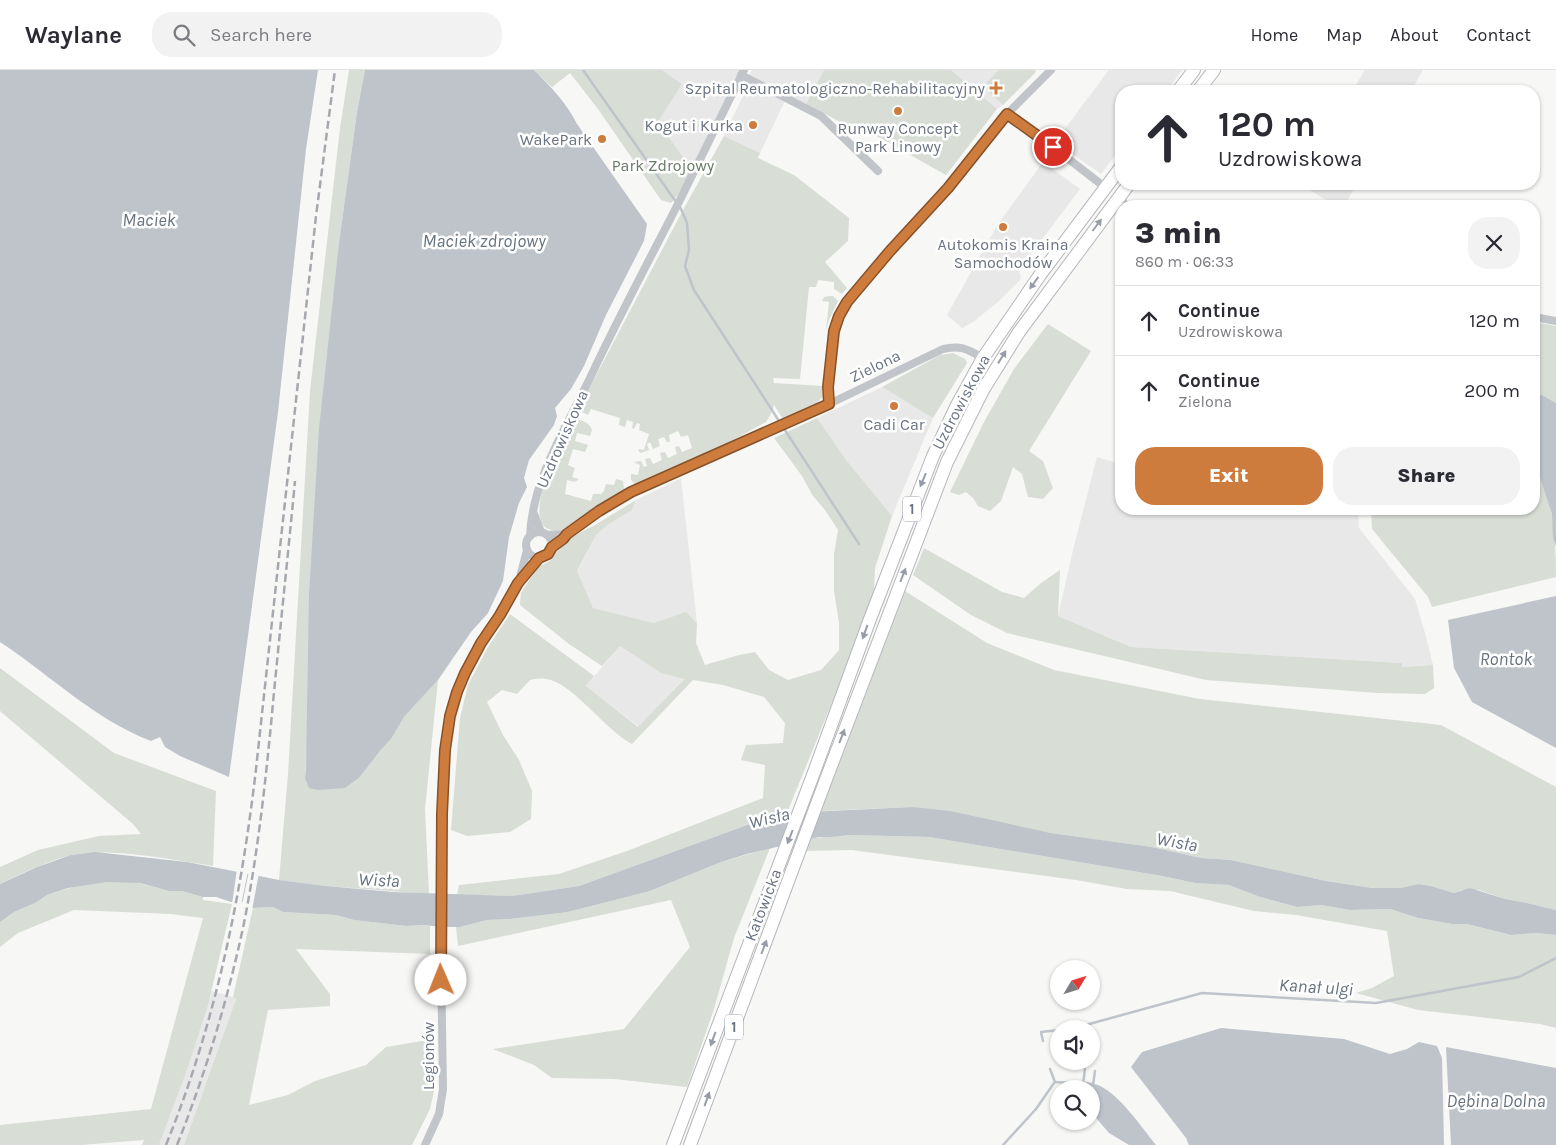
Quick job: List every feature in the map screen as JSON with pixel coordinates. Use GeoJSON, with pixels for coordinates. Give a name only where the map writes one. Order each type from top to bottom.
{"type":"FeatureCollection","features":[{"type":"Feature","properties":{"kind":"main road"},"geometry":{"type":"LineString","coordinates":[[1183,85],[1194,70]]}},
{"type":"Feature","properties":{"kind":"main road"},"geometry":{"type":"LineString","coordinates":[[1203,85],[1214,70]]}},
{"type":"Feature","properties":{"kind":"main road","name":"Uzdrowiskowa"},"geometry":{"type":"LineString","coordinates":[[853,665],[933,456],[956,407],[983,358],[1023,298],[1115,176]]}},
{"type":"Feature","properties":{"kind":"main road","name":"Uzdrowiskowa"},"geometry":{"type":"LineString","coordinates":[[868,669],[947,462],[983,390],[1019,332],[1115,211]]}},
{"type":"Feature","properties":{"kind":"main road","name":"Katowicka"},"geometry":{"type":"LineString","coordinates":[[673,1145],[853,665]]}},
{"type":"Feature","properties":{"kind":"main road","name":"Katowicka"},"geometry":{"type":"LineString","coordinates":[[690,1145],[868,669]]}},
{"type":"Feature","properties":{"kind":"street"},"geometry":{"type":"LineString","coordinates":[[829,404],[828,387],[834,331],[839,316],[847,302],[948,188],[1007,114],[1051,70]]}},
{"type":"Feature","properties":{"kind":"street"},"geometry":{"type":"LineString","coordinates":[[742,73],[821,116],[878,171]]}},
{"type":"Feature","properties":{"kind":"street","name":"Uzdrowiskowa"},"geometry":{"type":"LineString","coordinates":[[530,536],[531,519],[534,514],[538,487],[548,463],[742,73]]}},
{"type":"Feature","properties":{"kind":"street"},"geometry":{"type":"LineString","coordinates":[[1007,114],[1106,188]]}},
{"type":"Feature","properties":{"kind":"street"},"geometry":{"type":"LineString","coordinates":[[1540,318],[1556,321]]}},
{"type":"Feature","properties":{"kind":"street","name":"Zielona"},"geometry":{"type":"LineString","coordinates":[[552,547],[567,534],[619,499],[782,426],[943,349],[957,346],[983,358]]}},
{"type":"Feature","properties":{"kind":"street","name":"Uzdrowiskowa"},"geometry":{"type":"LineString","coordinates":[[534,514],[544,534]]}},
{"type":"Feature","properties":{"kind":"street"},"geometry":{"type":"LineString","coordinates":[[535,533],[544,534],[551,539],[552,547],[548,554],[539,558],[518,583],[527,550],[526,544],[530,536],[535,533]]}},
{"type":"Feature","properties":{"kind":"street","name":"Zielona"},"geometry":{"type":"LineString","coordinates":[[544,534],[567,534]]}},
{"type":"Feature","properties":{"kind":"street"},"geometry":{"type":"LineString","coordinates":[[527,550],[533,557],[539,558]]}},
{"type":"Feature","properties":{"kind":"street","name":"Legionów"},"geometry":{"type":"LineString","coordinates":[[426,1145],[439,1114],[443,1089],[441,962],[442,814],[445,750],[450,716],[457,692],[476,651],[500,615],[518,583]]}},
{"type":"Feature","properties":{"kind":"shaded area"},"geometry":{"type":"Polygon","coordinates":[[[662,70],[740,70],[692,170],[658,122],[682,84],[662,70]]]}},
{"type":"Feature","properties":{"kind":"shaded area"},"geometry":{"type":"Polygon","coordinates":[[[752,70],[824,70],[806,104],[749,75],[752,70]]]}},
{"type":"Feature","properties":{"kind":"shaded area","name":"Szpital Reumatologiczno-Rehabilitacyjny"},"geometry":{"type":"Polygon","coordinates":[[[951,70],[1037,70],[997,109],[951,70]]]}},
{"type":"Feature","properties":{"kind":"shaded area"},"geometry":{"type":"Polygon","coordinates":[[[1109,70],[1182,70],[1171,85],[1115,85],[1115,156],[1101,174],[1055,142],[1109,70]]]}},
{"type":"Feature","properties":{"kind":"shaded area"},"geometry":{"type":"Polygon","coordinates":[[[1365,70],[1423,70],[1414,85],[1356,85],[1365,70]]]}},
{"type":"Feature","properties":{"kind":"shaded area"},"geometry":{"type":"Polygon","coordinates":[[[749,83],[785,101],[760,153],[724,136],[749,83]]]}},
{"type":"Feature","properties":{"kind":"shaded area"},"geometry":{"type":"Polygon","coordinates":[[[1043,162],[1080,189],[1019,270],[1021,278],[1017,283],[999,301],[973,322],[962,328],[947,315],[998,224],[1043,162]]]}},
{"type":"Feature","properties":{"kind":"shaded area"},"geometry":{"type":"Polygon","coordinates":[[[1310,190],[1353,190],[1348,200],[1326,200],[1310,190]]]}},
{"type":"Feature","properties":{"kind":"shaded area"},"geometry":{"type":"Polygon","coordinates":[[[882,387],[933,418],[892,516],[847,461],[817,418],[882,387]]]}},
{"type":"Feature","properties":{"kind":"shaded area"},"geometry":{"type":"Polygon","coordinates":[[[1097,457],[1115,462],[1115,515],[1358,515],[1359,528],[1415,599],[1433,665],[1402,667],[1401,663],[1131,647],[1058,616],[1097,457]]]}},
{"type":"Feature","properties":{"kind":"shaded area"},"geometry":{"type":"Polygon","coordinates":[[[681,478],[697,623],[686,613],[654,623],[593,608],[577,572],[596,535],[609,524],[632,510],[636,500],[681,478]]]}},
{"type":"Feature","properties":{"kind":"shaded area"},"geometry":{"type":"Polygon","coordinates":[[[620,646],[661,673],[684,678],[639,727],[586,686],[620,646]]]}},
{"type":"Feature","properties":{"kind":"shaded area"},"geometry":{"type":"Polygon","coordinates":[[[212,991],[236,999],[184,1145],[159,1145],[186,1073],[212,991]]]}},
{"type":"Feature","properties":{"kind":"green space"},"geometry":{"type":"Polygon","coordinates":[[[349,70],[365,70],[357,112],[339,243],[305,778],[345,788],[359,778],[391,739],[404,717],[438,680],[425,809],[429,894],[326,886],[279,880],[288,774],[310,391],[340,128],[349,70]]]}},
{"type":"Feature","properties":{"kind":"green space","name":"Park Zdrojowy"},"geometry":{"type":"Polygon","coordinates":[[[534,70],[662,70],[682,84],[658,122],[692,170],[682,190],[671,203],[661,200],[598,109],[570,73],[552,87],[534,70]]]}},
{"type":"Feature","properties":{"kind":"green space"},"geometry":{"type":"Polygon","coordinates":[[[824,70],[951,70],[997,109],[946,175],[855,124],[844,124],[806,104],[824,70]]]}},
{"type":"Feature","properties":{"kind":"green space"},"geometry":{"type":"Polygon","coordinates":[[[999,70],[1034,70],[1036,72],[1003,105],[983,86],[999,70]]]}},
{"type":"Feature","properties":{"kind":"green space"},"geometry":{"type":"Polygon","coordinates":[[[724,136],[760,153],[758,158],[794,175],[849,218],[848,241],[825,262],[847,288],[842,294],[834,289],[834,282],[818,280],[816,287],[809,287],[800,379],[773,378],[774,383],[822,386],[822,397],[817,403],[783,419],[774,405],[766,422],[724,445],[635,484],[631,480],[631,474],[638,475],[640,465],[634,462],[641,461],[644,467],[647,466],[645,459],[650,458],[653,464],[662,460],[660,453],[665,452],[668,458],[677,454],[675,447],[679,446],[682,452],[692,448],[688,435],[681,437],[678,431],[669,435],[670,442],[667,442],[664,437],[658,439],[660,446],[653,449],[650,442],[647,444],[649,450],[640,453],[638,449],[644,450],[649,434],[639,430],[640,424],[637,423],[634,429],[632,428],[633,422],[627,420],[625,427],[619,425],[620,418],[591,409],[588,415],[582,412],[580,406],[724,136]]]}},
{"type":"Feature","properties":{"kind":"green space"},"geometry":{"type":"Polygon","coordinates":[[[833,296],[838,301],[826,330],[829,302],[822,301],[824,297],[833,296]]]}},
{"type":"Feature","properties":{"kind":"green space"},"geometry":{"type":"Polygon","coordinates":[[[1540,323],[1556,326],[1556,403],[1540,395],[1540,323]]]}},
{"type":"Feature","properties":{"kind":"green space"},"geometry":{"type":"Polygon","coordinates":[[[1048,324],[1091,351],[1029,451],[1043,461],[1053,488],[1043,499],[1028,497],[1022,474],[1013,467],[1001,501],[990,511],[978,506],[966,492],[959,495],[950,492],[984,422],[1014,369],[1048,324]]]}},
{"type":"Feature","properties":{"kind":"green space"},"geometry":{"type":"Polygon","coordinates":[[[953,353],[965,359],[967,363],[933,418],[882,387],[940,355],[953,353]]]}},
{"type":"Feature","properties":{"kind":"green space"},"geometry":{"type":"Polygon","coordinates":[[[817,418],[847,461],[892,516],[875,568],[874,593],[846,668],[787,813],[750,824],[579,886],[512,896],[457,895],[459,885],[559,874],[627,851],[763,798],[765,765],[741,760],[746,745],[783,743],[785,723],[764,697],[723,685],[693,680],[632,744],[622,738],[566,688],[556,682],[538,679],[530,680],[517,694],[502,690],[487,702],[503,735],[519,760],[532,791],[531,819],[510,832],[467,836],[451,830],[460,718],[468,685],[488,647],[510,614],[594,676],[586,686],[638,727],[684,679],[661,673],[620,646],[602,666],[569,644],[520,605],[521,593],[538,567],[550,561],[557,551],[559,544],[636,500],[632,510],[609,524],[596,535],[577,571],[593,608],[654,623],[686,612],[697,623],[696,643],[705,665],[755,652],[769,670],[788,680],[821,670],[839,650],[839,623],[834,591],[834,554],[838,530],[774,438],[817,418]]]}},
{"type":"Feature","properties":{"kind":"green space"},"geometry":{"type":"Polygon","coordinates":[[[574,420],[585,422],[592,430],[590,436],[577,433],[575,441],[588,445],[585,452],[573,449],[568,465],[575,468],[572,477],[579,479],[575,482],[567,480],[565,494],[591,501],[593,494],[601,494],[606,484],[614,485],[616,479],[623,481],[624,489],[567,528],[553,531],[541,522],[539,510],[541,495],[553,461],[566,432],[574,420]]]}},
{"type":"Feature","properties":{"kind":"green space"},"geometry":{"type":"Polygon","coordinates":[[[1540,475],[1551,508],[1556,577],[1432,607],[1428,597],[1372,529],[1371,515],[1540,515],[1540,475]]]}},
{"type":"Feature","properties":{"kind":"green space"},"geometry":{"type":"Polygon","coordinates":[[[924,548],[1002,592],[1024,598],[1060,570],[1058,616],[1131,647],[1402,663],[1402,667],[1433,665],[1434,688],[1425,694],[1377,693],[1206,680],[1007,633],[971,615],[913,575],[924,548]]]}},
{"type":"Feature","properties":{"kind":"green space"},"geometry":{"type":"Polygon","coordinates":[[[905,591],[987,643],[1054,670],[1200,699],[1441,725],[1556,787],[1556,910],[1505,899],[1479,890],[1462,890],[1454,893],[1418,884],[1401,888],[1374,888],[1326,881],[1231,860],[1201,858],[1152,847],[1051,833],[912,807],[821,811],[905,591]]]}},
{"type":"Feature","properties":{"kind":"green space"},"geometry":{"type":"Polygon","coordinates":[[[0,668],[114,753],[216,791],[213,866],[123,853],[87,853],[53,861],[0,884],[0,867],[38,850],[99,836],[141,834],[133,824],[0,711],[0,668]]]}},
{"type":"Feature","properties":{"kind":"green space"},"geometry":{"type":"Polygon","coordinates":[[[850,835],[929,837],[1195,883],[1229,885],[1260,897],[1297,907],[1321,905],[1350,910],[1390,909],[1418,918],[1452,924],[1467,924],[1511,935],[1536,933],[1556,935],[1556,1028],[1540,1024],[1418,1010],[1356,993],[1372,988],[1394,976],[1387,931],[1296,915],[1254,911],[1170,891],[1127,889],[1076,880],[852,850],[805,851],[809,839],[850,835]]]}},
{"type":"Feature","properties":{"kind":"green space"},"geometry":{"type":"Polygon","coordinates":[[[770,848],[734,938],[714,1009],[687,1087],[614,1079],[552,1078],[534,1065],[493,1049],[624,1029],[690,947],[671,900],[458,946],[456,927],[487,920],[568,912],[650,891],[721,862],[770,848]]]}},
{"type":"Feature","properties":{"kind":"green space"},"geometry":{"type":"Polygon","coordinates":[[[108,882],[135,882],[169,891],[182,891],[203,897],[203,900],[232,904],[208,1005],[186,1073],[159,1145],[142,1145],[144,1140],[81,1145],[0,1145],[0,1125],[151,1109],[203,918],[171,914],[74,910],[18,933],[0,947],[0,922],[14,912],[35,903],[47,895],[73,887],[108,882]]]}},
{"type":"Feature","properties":{"kind":"green space"},"geometry":{"type":"Polygon","coordinates":[[[273,907],[283,912],[336,915],[354,920],[406,926],[430,925],[430,954],[296,949],[330,994],[330,1006],[268,1010],[249,1105],[288,1095],[315,1081],[366,1065],[386,1047],[434,1039],[435,1087],[430,1109],[412,1145],[184,1145],[236,999],[233,997],[253,908],[273,907]]]}},
{"type":"Feature","properties":{"kind":"water","name":"Maciek"},"geometry":{"type":"Polygon","coordinates":[[[0,70],[318,70],[306,149],[278,412],[229,777],[180,756],[165,747],[160,737],[151,741],[110,721],[0,642],[0,70]]]}},
{"type":"Feature","properties":{"kind":"water","name":"Maciek zdrojowy"},"geometry":{"type":"Polygon","coordinates":[[[365,70],[534,70],[563,102],[647,224],[644,241],[606,315],[584,366],[571,389],[555,408],[557,416],[554,425],[529,460],[524,478],[527,487],[519,503],[509,537],[503,581],[488,613],[471,632],[438,680],[404,717],[391,739],[359,778],[345,788],[318,790],[309,788],[305,778],[309,595],[319,429],[339,243],[357,112],[365,70]]]}},
{"type":"Feature","properties":{"kind":"water"},"geometry":{"type":"Polygon","coordinates":[[[1540,395],[1556,403],[1556,546],[1553,538],[1552,514],[1540,477],[1540,395]]]}},
{"type":"Feature","properties":{"kind":"water","name":"Rontok"},"geometry":{"type":"Polygon","coordinates":[[[1556,596],[1556,748],[1472,702],[1454,668],[1448,620],[1556,596]]]}},
{"type":"Feature","properties":{"kind":"water"},"geometry":{"type":"Polygon","coordinates":[[[912,807],[950,811],[1051,833],[1152,847],[1201,858],[1231,860],[1326,881],[1373,888],[1401,888],[1418,884],[1454,893],[1470,888],[1505,899],[1556,910],[1556,935],[1536,933],[1511,935],[1467,924],[1452,924],[1418,918],[1390,909],[1350,910],[1321,905],[1297,907],[1260,897],[1229,885],[1195,883],[929,837],[850,835],[819,837],[747,854],[721,862],[650,891],[568,912],[487,920],[459,927],[406,926],[354,920],[336,915],[283,912],[273,907],[253,908],[246,902],[231,902],[216,897],[203,897],[182,891],[169,891],[140,883],[108,882],[68,888],[47,895],[35,903],[14,912],[0,922],[0,884],[37,867],[71,855],[95,852],[187,862],[279,880],[326,886],[393,892],[512,896],[579,886],[750,824],[787,813],[912,807]]]}},
{"type":"Feature","properties":{"kind":"water"},"geometry":{"type":"Polygon","coordinates":[[[1221,1028],[1344,1039],[1390,1054],[1407,1049],[1419,1042],[1437,1046],[1442,1058],[1444,1145],[1189,1145],[1186,1138],[1131,1067],[1142,1052],[1221,1028]]]}},
{"type":"Feature","properties":{"kind":"water","name":"Dębina Dolna"},"geometry":{"type":"Polygon","coordinates":[[[1446,1047],[1556,1068],[1556,1145],[1451,1145],[1446,1047]]]}},
{"type":"Feature","properties":{"kind":"water"},"geometry":{"type":"Polygon","coordinates":[[[1100,1087],[1120,1101],[1156,1145],[1129,1145],[1109,1133],[1100,1122],[1100,1087]]]}},
{"type":"Feature","properties":{"kind":"pier"},"geometry":{"type":"Polygon","coordinates":[[[237,869],[248,871],[241,905],[232,904],[237,869]]]}},
{"type":"Feature","properties":{"kind":"pier"},"geometry":{"type":"Polygon","coordinates":[[[249,871],[259,873],[252,910],[246,905],[242,905],[249,871]]]}},
{"type":"Feature","properties":{"kind":"waterway"},"geometry":{"type":"LineString","coordinates":[[583,70],[681,209],[687,223],[689,250],[685,266],[694,290],[859,544]]}},
{"type":"Feature","properties":{"kind":"waterway","name":"Kanał ulgi"},"geometry":{"type":"LineString","coordinates":[[1100,1021],[1202,993],[1376,1003],[1519,977],[1556,958]]}},
{"type":"Feature","properties":{"kind":"waterway"},"geometry":{"type":"LineString","coordinates":[[1043,1041],[1041,1032],[1050,1031]]}},
{"type":"Feature","properties":{"kind":"waterway"},"geometry":{"type":"LineString","coordinates":[[1050,1070],[1054,1080]]}},
{"type":"Feature","properties":{"kind":"waterway"},"geometry":{"type":"LineString","coordinates":[[1084,1080],[1085,1070]]}},
{"type":"Feature","properties":{"kind":"waterway"},"geometry":{"type":"LineString","coordinates":[[1094,1080],[1095,1071]]}},
{"type":"Feature","properties":{"kind":"waterway"},"geometry":{"type":"LineString","coordinates":[[1003,1145],[1036,1109],[1050,1089]]}},
{"type":"Feature","properties":{"kind":"railway"},"geometry":{"type":"LineString","coordinates":[[166,1145],[199,1053],[212,1007],[234,913],[250,818],[316,216],[335,70]]}},
{"type":"Feature","properties":{"kind":"railway"},"geometry":{"type":"LineString","coordinates":[[177,1145],[197,1092],[222,1011],[237,956],[248,900],[264,788],[295,481]]}},
{"type":"Feature","properties":{"kind":"place","name":"Szpital Reumatologiczno-Rehabilitacyjny"},"geometry":{"type":"Point","coordinates":[996,88]}},
{"type":"Feature","properties":{"kind":"place","name":"Runway Concept Park Linowy"},"geometry":{"type":"Point","coordinates":[898,111]}},
{"type":"Feature","properties":{"kind":"place","name":"Kogut i Kurka"},"geometry":{"type":"Point","coordinates":[753,125]}},
{"type":"Feature","properties":{"kind":"place","name":"WakePark"},"geometry":{"type":"Point","coordinates":[602,139]}},
{"type":"Feature","properties":{"kind":"place","name":"Autokomis Kraina Samochodów"},"geometry":{"type":"Point","coordinates":[1003,227]}},
{"type":"Feature","properties":{"kind":"place","name":"Cadi Car"},"geometry":{"type":"Point","coordinates":[894,406]}},
{"type":"Feature","properties":{"kind":"route"},"geometry":{"type":"LineString","coordinates":[[441,980],[442,814],[445,750],[450,716],[457,692],[472,659],[518,583],[535,562],[550,553],[552,547],[567,534],[619,499],[829,404],[828,387],[834,331],[839,316],[847,302],[890,251],[948,188],[1007,114],[1053,147]]}},
{"type":"Feature","properties":{"kind":"water label","name":"Wisła"},"geometry":{"type":"Point","coordinates":[769,818]}},
{"type":"Feature","properties":{"kind":"water label","name":"Wisła"},"geometry":{"type":"Point","coordinates":[1177,842]}},
{"type":"Feature","properties":{"kind":"water label","name":"Wisła"},"geometry":{"type":"Point","coordinates":[379,880]}}]}
